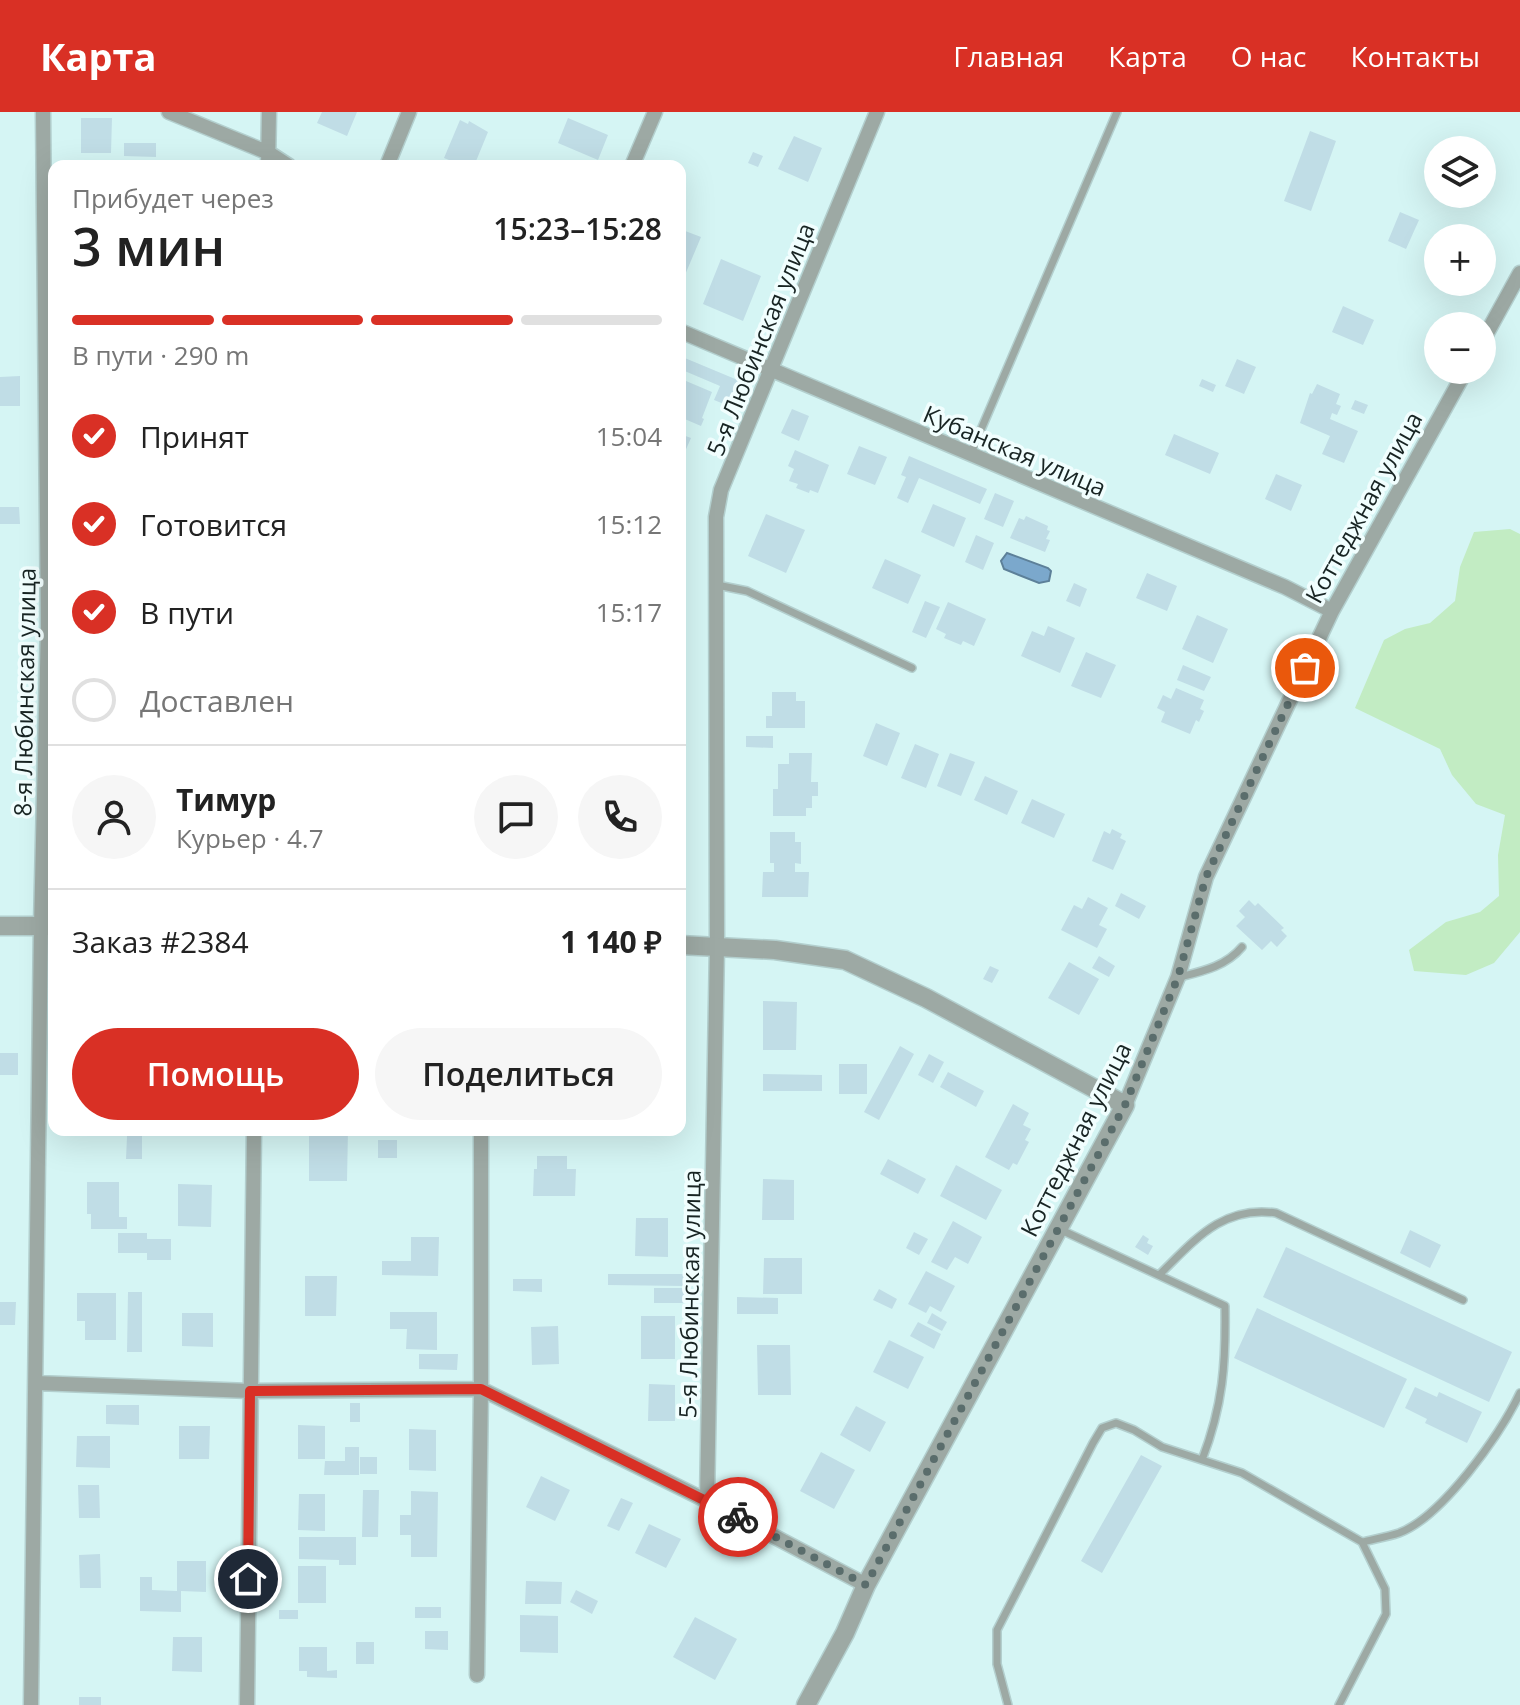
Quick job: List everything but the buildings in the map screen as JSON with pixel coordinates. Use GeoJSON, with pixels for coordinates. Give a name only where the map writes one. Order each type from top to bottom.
{"type":"FeatureCollection","features":[{"type":"Feature","properties":{"kind":"street","name":"8-я Любинская улица"},"geometry":{"type":"LineString","coordinates":[[31,1705],[48,926],[43,112]]}},
{"type":"Feature","properties":{"kind":"street"},"geometry":{"type":"LineString","coordinates":[[169,112],[268,160],[269,112]]}},
{"type":"Feature","properties":{"kind":"street"},"geometry":{"type":"LineString","coordinates":[[389,160],[409,112]]}},
{"type":"Feature","properties":{"kind":"street"},"geometry":{"type":"LineString","coordinates":[[635,160],[655,112]]}},
{"type":"Feature","properties":{"kind":"street","name":"5-я Любинская улица"},"geometry":{"type":"LineString","coordinates":[[707,1501],[717,946],[715,537],[721,490],[877,112]]}},
{"type":"Feature","properties":{"kind":"street"},"geometry":{"type":"LineString","coordinates":[[1496,317],[1520,273]]}},
{"type":"Feature","properties":{"kind":"street","name":"Кубанская улица"},"geometry":{"type":"LineString","coordinates":[[686,334],[1285,587],[1332,611]]}},
{"type":"Feature","properties":{"kind":"street","name":"Коттеджная улица"},"geometry":{"type":"LineString","coordinates":[[806,1705],[845,1633],[866,1585],[1125,1105],[1178,977],[1206,877],[1332,611],[1458,384]]}},
{"type":"Feature","properties":{"kind":"street"},"geometry":{"type":"LineString","coordinates":[[0,926],[48,926]]}},
{"type":"Feature","properties":{"kind":"street"},"geometry":{"type":"LineString","coordinates":[[686,945],[802,952],[845,960],[926,998],[1125,1105]]}},
{"type":"Feature","properties":{"kind":"street"},"geometry":{"type":"LineString","coordinates":[[247,1705],[254,1136]]}},
{"type":"Feature","properties":{"kind":"street"},"geometry":{"type":"LineString","coordinates":[[477,1675],[481,1136]]}},
{"type":"Feature","properties":{"kind":"street"},"geometry":{"type":"LineString","coordinates":[[36,1383],[250,1391],[481,1389],[707,1501],[866,1585]]}},
{"type":"Feature","properties":{"kind":"lane"},"geometry":{"type":"LineString","coordinates":[[970,455],[1117,112]]}},
{"type":"Feature","properties":{"kind":"lane"},"geometry":{"type":"LineString","coordinates":[[717,585],[747,591],[912,668]]}},
{"type":"Feature","properties":{"kind":"lane"},"geometry":{"type":"LineString","coordinates":[[1178,977],[1209,970],[1232,958],[1242,947]]}},
{"type":"Feature","properties":{"kind":"lane"},"geometry":{"type":"LineString","coordinates":[[1159,1275],[1205,1230],[1236,1214],[1256,1210],[1276,1213],[1463,1300]]}},
{"type":"Feature","properties":{"kind":"lane"},"geometry":{"type":"LineString","coordinates":[[1057,1228],[1225,1306],[1226,1347],[1220,1406],[1202,1460]]}},
{"type":"Feature","properties":{"kind":"lane"},"geometry":{"type":"LineString","coordinates":[[1362,1542],[1401,1532],[1438,1506],[1493,1442],[1520,1393]]}},
{"type":"Feature","properties":{"kind":"lane"},"geometry":{"type":"LineString","coordinates":[[1008,1705],[997,1664],[997,1630],[1102,1428],[1116,1423],[1162,1447],[1242,1473],[1362,1542],[1378,1569],[1385,1589],[1386,1614],[1339,1705]]}},
{"type":"Feature","properties":{"kind":"green space"},"geometry":{"type":"Polygon","coordinates":[[[1510,529],[1520,534],[1520,932],[1494,963],[1466,975],[1414,971],[1409,950],[1446,922],[1480,912],[1499,896],[1498,855],[1505,815],[1476,804],[1452,775],[1440,749],[1355,708],[1384,640],[1405,629],[1430,623],[1455,601],[1460,567],[1474,532],[1510,529]]]}},
{"type":"Feature","properties":{"kind":"water"},"geometry":{"type":"Polygon","coordinates":[[[1007,553],[1048,568],[1051,571],[1049,581],[1039,583],[1004,569],[1001,561],[1007,553]]]}},
{"type":"Feature","properties":{"kind":"way so far"},"geometry":{"type":"LineString","coordinates":[[738,1517],[866,1585],[1125,1105],[1178,977],[1206,877],[1305,668]]}},
{"type":"Feature","properties":{"kind":"route"},"geometry":{"type":"LineString","coordinates":[[248,1579],[250,1391],[481,1389],[738,1517]]}}]}
